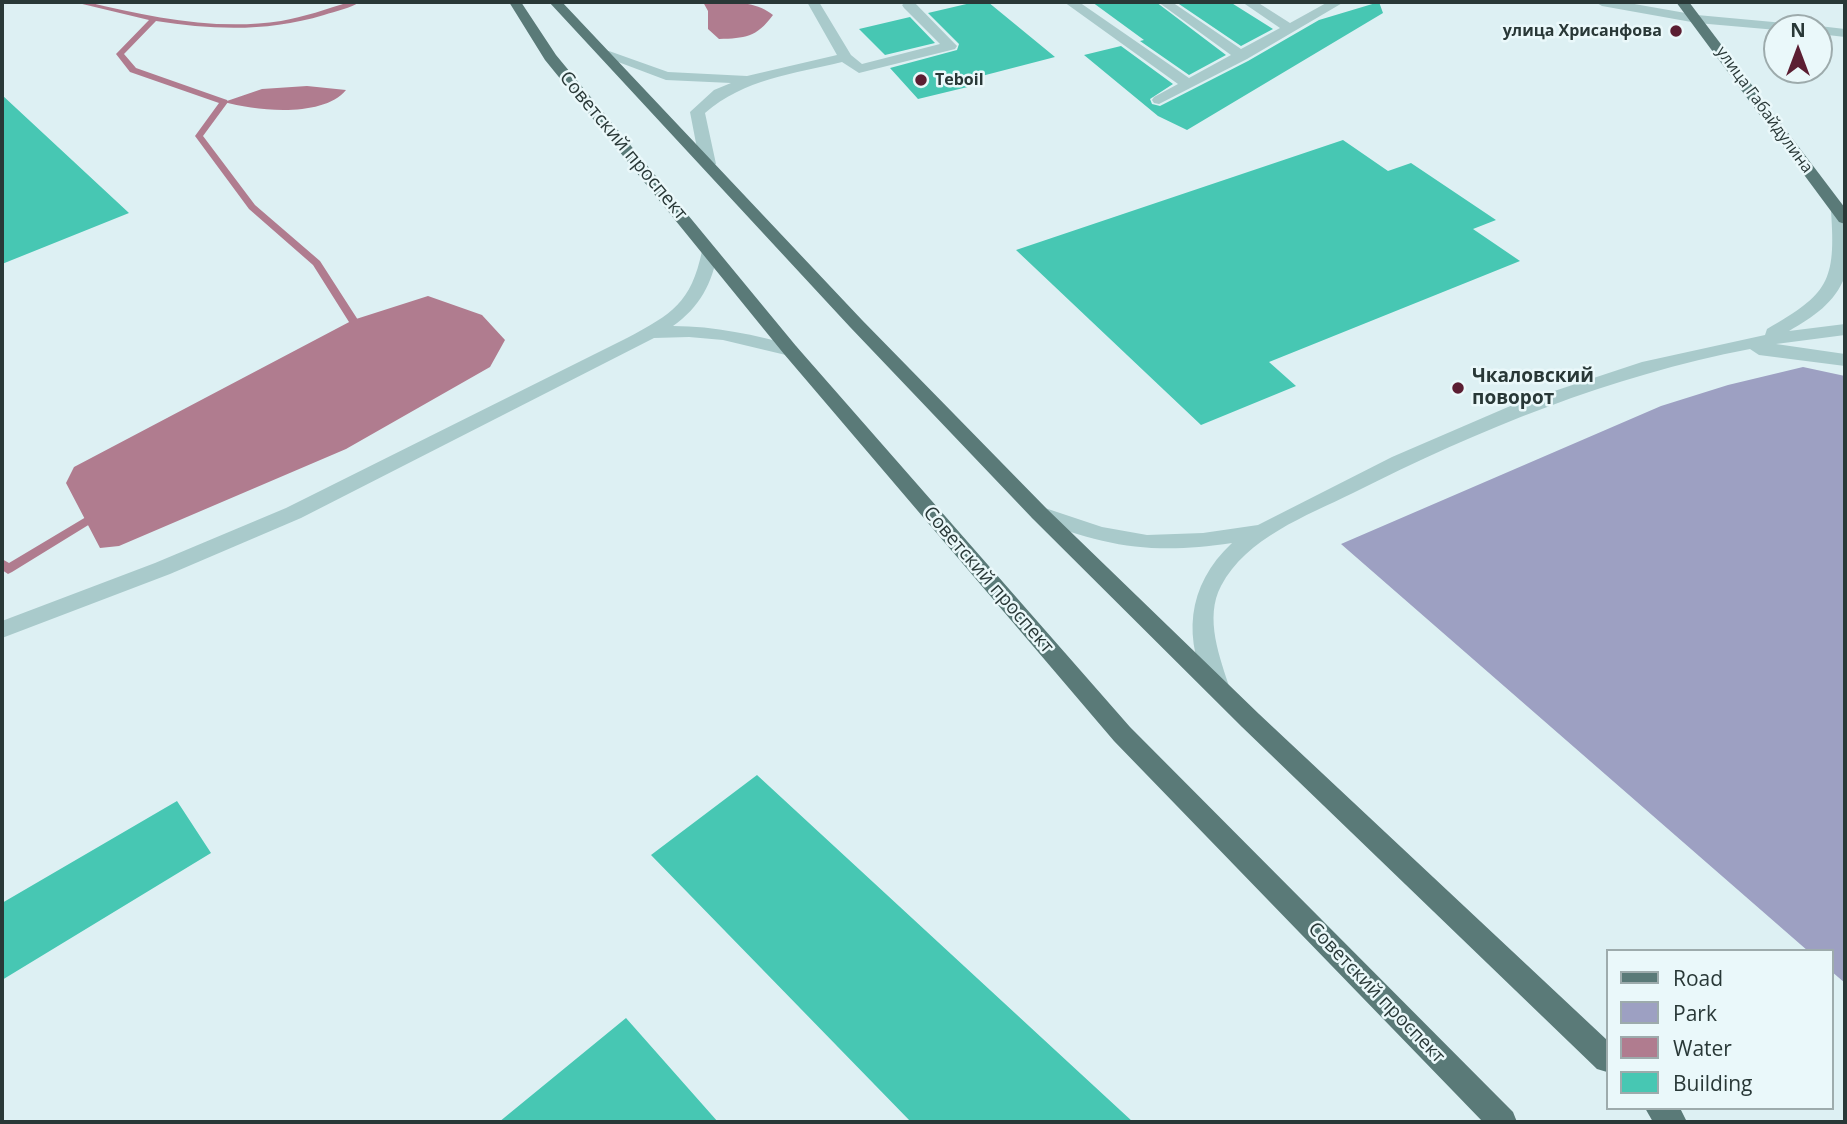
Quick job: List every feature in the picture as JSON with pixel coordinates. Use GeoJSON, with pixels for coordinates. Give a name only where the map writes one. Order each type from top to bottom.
{"type":"FeatureCollection","features":[{"type":"Feature","properties":{"kind":"main road","name":"Советский проспект"},"geometry":{"type":"LineString","coordinates":[[515,2],[550,57],[790,349],[1122,734],[1503,1122]]}},
{"type":"Feature","properties":{"kind":"main road"},"geometry":{"type":"LineString","coordinates":[[555,2],[797,261],[1039,513],[1219,689],[1605,1057]]}},
{"type":"Feature","properties":{"kind":"main road","name":"улица Габайдулина"},"geometry":{"type":"LineString","coordinates":[[1682,2],[1842,215]]}},
{"type":"Feature","properties":{"kind":"street"},"geometry":{"type":"LineString","coordinates":[[813,2],[845,57],[859,69],[950,46],[909,5]]}},
{"type":"Feature","properties":{"kind":"street"},"geometry":{"type":"LineString","coordinates":[[1071,2],[1188,84]]}},
{"type":"Feature","properties":{"kind":"street"},"geometry":{"type":"LineString","coordinates":[[1164,2],[1241,56]]}},
{"type":"Feature","properties":{"kind":"street"},"geometry":{"type":"LineString","coordinates":[[1248,2],[1289,28]]}},
{"type":"Feature","properties":{"kind":"street"},"geometry":{"type":"LineString","coordinates":[[1159,100],[1335,2]]}},
{"type":"Feature","properties":{"kind":"street"},"geometry":{"type":"LineString","coordinates":[[1602,2],[1697,19],[1763,25]]}},
{"type":"Feature","properties":{"kind":"street"},"geometry":{"type":"LineString","coordinates":[[604,54],[666,76],[752,79]]}},
{"type":"Feature","properties":{"kind":"street"},"geometry":{"type":"LineString","coordinates":[[708,164],[697,112],[719,93],[752,79],[845,57]]}},
{"type":"Feature","properties":{"kind":"street"},"geometry":{"type":"LineString","coordinates":[[1755,343],[1828,297],[1841,269],[1842,215]]}},
{"type":"Feature","properties":{"kind":"street"},"geometry":{"type":"LineString","coordinates":[[2,630],[95,596],[259,528],[392,466],[576,368],[648,334],[688,306],[706,272],[710,251]]}},
{"type":"Feature","properties":{"kind":"street"},"geometry":{"type":"LineString","coordinates":[[1219,689],[1202,624],[1210,584],[1228,559],[1258,532],[1388,465],[1541,400],[1642,369],[1729,348],[1791,335],[1845,330]]}},
{"type":"Feature","properties":{"kind":"street"},"geometry":{"type":"LineString","coordinates":[[648,334],[705,331],[739,335],[790,349]]}},
{"type":"Feature","properties":{"kind":"street"},"geometry":{"type":"LineString","coordinates":[[1729,348],[1790,351],[1845,360]]}},
{"type":"Feature","properties":{"kind":"street"},"geometry":{"type":"LineString","coordinates":[[1039,513],[1077,528],[1114,538],[1168,542],[1209,540],[1258,532]]}},
{"type":"Feature","properties":{"kind":"green space"},"geometry":{"type":"Polygon","coordinates":[[[1803,367],[1845,376],[1845,983],[1833,973],[1833,949],[1806,949],[1341,544],[1661,406],[1728,385],[1803,367]]]}},
{"type":"Feature","properties":{"kind":"water"},"geometry":{"type":"Polygon","coordinates":[[[703,2],[749,4],[773,15],[761,28],[749,35],[719,39],[708,29],[708,11],[703,2]]]}},
{"type":"Feature","properties":{"kind":"water"},"geometry":{"type":"Polygon","coordinates":[[[307,86],[346,90],[322,105],[288,110],[253,108],[224,102],[262,89],[307,86]]]}},
{"type":"Feature","properties":{"kind":"water"},"geometry":{"type":"Polygon","coordinates":[[[428,296],[482,315],[505,340],[490,367],[346,449],[119,546],[100,548],[66,483],[74,467],[353,320],[428,296]]]}},
{"type":"Feature","properties":{"kind":"building"},"geometry":{"type":"Polygon","coordinates":[[[975,2],[988,2],[1055,57],[974,78],[980,84],[918,99],[890,68],[957,50],[959,44],[928,13],[975,2]]]}},
{"type":"Feature","properties":{"kind":"building"},"geometry":{"type":"Polygon","coordinates":[[[1092,2],[1156,2],[1226,55],[1189,75],[1140,41],[1144,40],[1092,2]]]}},
{"type":"Feature","properties":{"kind":"building"},"geometry":{"type":"Polygon","coordinates":[[[1176,2],[1230,2],[1273,29],[1241,46],[1176,2]]]}},
{"type":"Feature","properties":{"kind":"building"},"geometry":{"type":"Polygon","coordinates":[[[1379,2],[1383,13],[1187,130],[1158,116],[1084,55],[1121,46],[1173,84],[1150,99],[1152,104],[1160,106],[1248,61],[1319,20],[1379,2]]]}},
{"type":"Feature","properties":{"kind":"building"},"geometry":{"type":"Polygon","coordinates":[[[910,17],[935,43],[885,55],[859,29],[910,17]]]}},
{"type":"Feature","properties":{"kind":"building"},"geometry":{"type":"Polygon","coordinates":[[[2,95],[129,213],[2,264],[2,95]]]}},
{"type":"Feature","properties":{"kind":"building"},"geometry":{"type":"Polygon","coordinates":[[[1343,140],[1388,171],[1411,163],[1496,220],[1473,229],[1520,261],[1269,362],[1296,386],[1201,425],[1016,250],[1343,140]]]}},
{"type":"Feature","properties":{"kind":"building"},"geometry":{"type":"Polygon","coordinates":[[[757,775],[1133,1122],[911,1122],[651,855],[757,775]]]}},
{"type":"Feature","properties":{"kind":"building"},"geometry":{"type":"Polygon","coordinates":[[[177,801],[211,853],[2,980],[2,903],[177,801]]]}},
{"type":"Feature","properties":{"kind":"building"},"geometry":{"type":"Polygon","coordinates":[[[626,1018],[718,1122],[499,1122],[626,1018]]]}},
{"type":"Feature","properties":{"kind":"waterway"},"geometry":{"type":"LineString","coordinates":[[78,2],[152,18],[227,26],[278,24],[356,2]]}},
{"type":"Feature","properties":{"kind":"waterway"},"geometry":{"type":"LineString","coordinates":[[153,20],[120,54],[133,70],[224,102],[199,136],[252,207],[317,263],[353,320]]}},
{"type":"Feature","properties":{"kind":"waterway"},"geometry":{"type":"LineString","coordinates":[[2,563],[8,569],[86,521]]}},
{"type":"Feature","properties":{"kind":"place","name":"улица Хрисанфова"},"geometry":{"type":"Point","coordinates":[1676,31]}},
{"type":"Feature","properties":{"kind":"place","name":"Teboil"},"geometry":{"type":"Point","coordinates":[921,80]}},
{"type":"Feature","properties":{"kind":"place","name":"Чкаловский поворот"},"geometry":{"type":"Point","coordinates":[1458,388]}}]}
